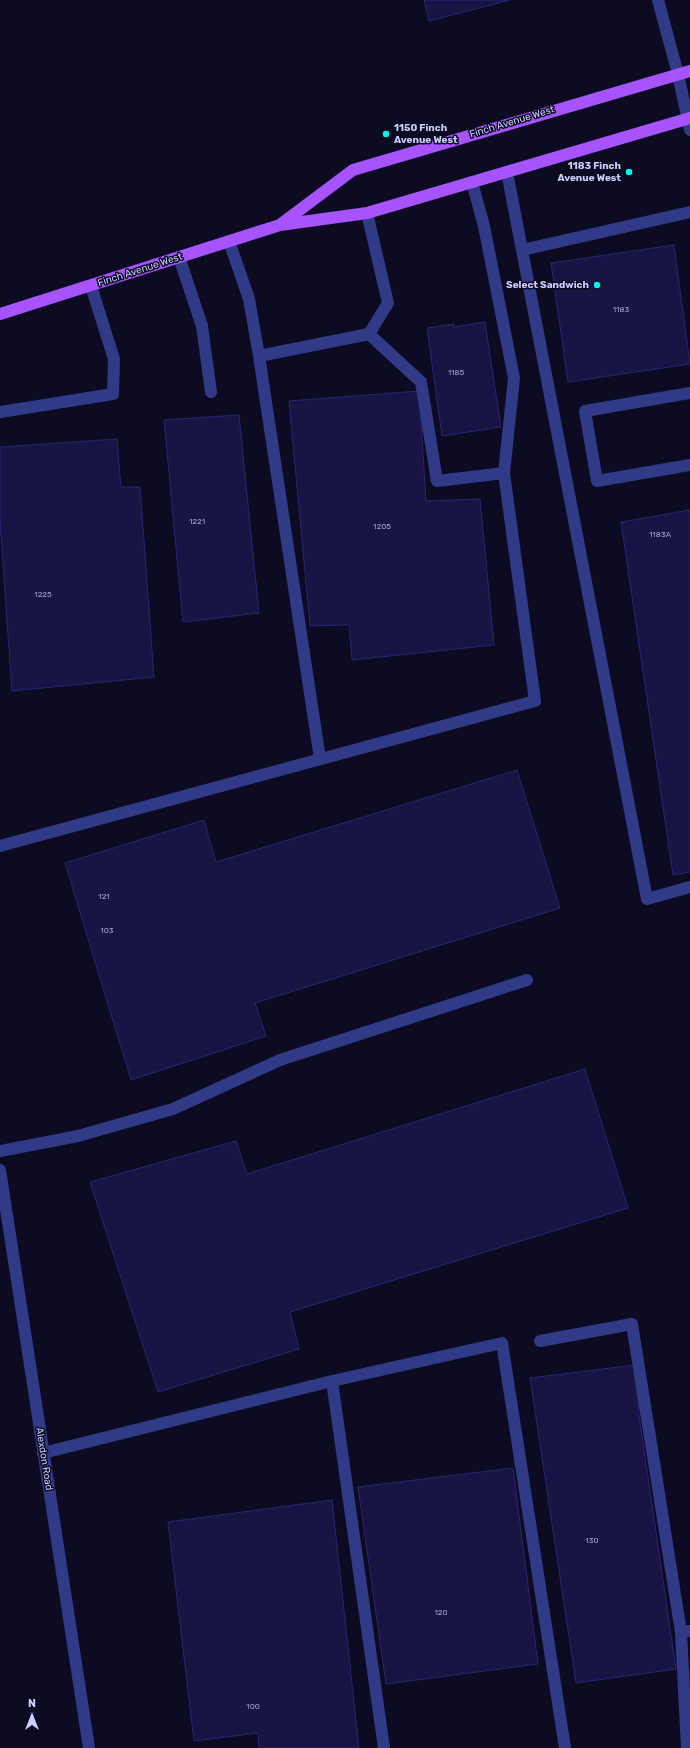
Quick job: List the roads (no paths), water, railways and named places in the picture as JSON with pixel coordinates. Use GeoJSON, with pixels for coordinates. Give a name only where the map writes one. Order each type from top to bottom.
{"type":"FeatureCollection","features":[{"type":"Feature","properties":{"kind":"main road","name":"Finch Avenue West"},"geometry":{"type":"LineString","coordinates":[[280,225],[353,170],[560,108],[684,73]]}},
{"type":"Feature","properties":{"kind":"main road","name":"Finch Avenue West"},"geometry":{"type":"LineString","coordinates":[[0,314],[280,225],[367,213],[507,172],[689,123]]}},
{"type":"Feature","properties":{"kind":"street"},"geometry":{"type":"LineString","coordinates":[[658,0],[684,73],[689,123]]}},
{"type":"Feature","properties":{"kind":"street"},"geometry":{"type":"LineString","coordinates":[[507,172],[647,899],[690,887]]}},
{"type":"Feature","properties":{"kind":"street"},"geometry":{"type":"LineString","coordinates":[[0,846],[535,701],[504,473],[514,378],[484,226],[472,182]]}},
{"type":"Feature","properties":{"kind":"street"},"geometry":{"type":"LineString","coordinates":[[522,250],[690,212]]}},
{"type":"Feature","properties":{"kind":"street"},"geometry":{"type":"LineString","coordinates":[[259,356],[369,334],[388,303],[367,213]]}},
{"type":"Feature","properties":{"kind":"street"},"geometry":{"type":"LineString","coordinates":[[229,241],[249,299],[320,759]]}},
{"type":"Feature","properties":{"kind":"street"},"geometry":{"type":"LineString","coordinates":[[179,257],[202,326],[212,392]]}},
{"type":"Feature","properties":{"kind":"street"},"geometry":{"type":"LineString","coordinates":[[0,412],[113,394],[114,359],[91,286]]}},
{"type":"Feature","properties":{"kind":"street"},"geometry":{"type":"LineString","coordinates":[[369,334],[421,382],[437,480],[504,473]]}},
{"type":"Feature","properties":{"kind":"street"},"geometry":{"type":"LineString","coordinates":[[690,393],[584,411],[597,481],[690,465]]}},
{"type":"Feature","properties":{"kind":"street"},"geometry":{"type":"LineString","coordinates":[[0,1151],[78,1136],[173,1109],[280,1060],[527,980]]}},
{"type":"Feature","properties":{"kind":"street","name":"Alexdon Road"},"geometry":{"type":"LineString","coordinates":[[0,1170],[89,1748]]}},
{"type":"Feature","properties":{"kind":"street"},"geometry":{"type":"LineString","coordinates":[[540,1341],[632,1324],[685,1631],[687,1748]]}},
{"type":"Feature","properties":{"kind":"street"},"geometry":{"type":"LineString","coordinates":[[44,1452],[332,1381],[502,1343],[565,1748]]}},
{"type":"Feature","properties":{"kind":"street"},"geometry":{"type":"LineString","coordinates":[[332,1381],[384,1748]]}},
{"type":"Feature","properties":{"kind":"place","name":"1150 Finch Avenue West"},"geometry":{"type":"Point","coordinates":[386,134]}},
{"type":"Feature","properties":{"kind":"place","name":"1183 Finch Avenue West"},"geometry":{"type":"Point","coordinates":[629,172]}},
{"type":"Feature","properties":{"kind":"place","name":"Select Sandwich"},"geometry":{"type":"Point","coordinates":[597,285]}}]}
